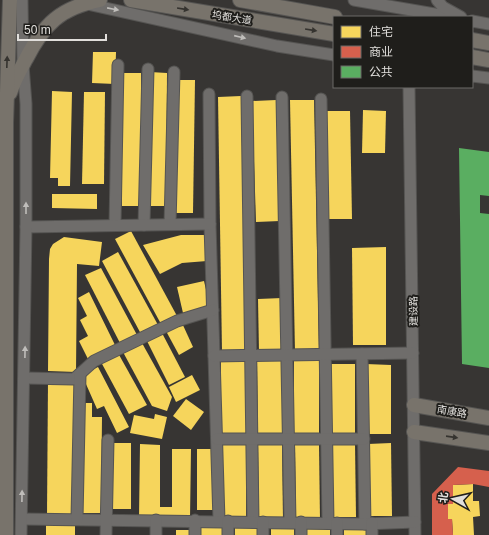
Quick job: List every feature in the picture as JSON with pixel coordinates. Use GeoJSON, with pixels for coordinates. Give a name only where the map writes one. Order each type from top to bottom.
{"type":"FeatureCollection","features":[{"type":"Feature","properties":{"kind":"main road"},"geometry":{"type":"LineString","coordinates":[[6,535],[6,123],[10,0]]}},
{"type":"Feature","properties":{"kind":"main road"},"geometry":{"type":"LineString","coordinates":[[6,123],[9,96],[23,64],[43,30],[58,16],[80,2],[100,0]]}},
{"type":"Feature","properties":{"kind":"main road","name":"坞都大道"},"geometry":{"type":"LineString","coordinates":[[131,0],[333,34]]}},
{"type":"Feature","properties":{"kind":"main road","name":"坞都大道"},"geometry":{"type":"LineString","coordinates":[[240,0],[333,17]]}},
{"type":"Feature","properties":{"kind":"main road"},"geometry":{"type":"LineString","coordinates":[[473,40],[489,43]]}},
{"type":"Feature","properties":{"kind":"main road"},"geometry":{"type":"LineString","coordinates":[[473,57],[489,60]]}},
{"type":"Feature","properties":{"kind":"main road","name":"南康路"},"geometry":{"type":"LineString","coordinates":[[414,405],[489,418]]}},
{"type":"Feature","properties":{"kind":"main road"},"geometry":{"type":"LineString","coordinates":[[414,432],[489,443]]}},
{"type":"Feature","properties":{"kind":"street"},"geometry":{"type":"LineString","coordinates":[[21,535],[26,227],[26,104],[23,64],[22,0]]}},
{"type":"Feature","properties":{"kind":"street"},"geometry":{"type":"LineString","coordinates":[[354,0],[372,1],[447,16]]}},
{"type":"Feature","properties":{"kind":"street"},"geometry":{"type":"LineString","coordinates":[[437,0],[443,7],[459,16]]}},
{"type":"Feature","properties":{"kind":"street"},"geometry":{"type":"LineString","coordinates":[[80,2],[277,46],[333,55]]}},
{"type":"Feature","properties":{"kind":"street"},"geometry":{"type":"LineString","coordinates":[[473,21],[489,24]]}},
{"type":"Feature","properties":{"kind":"street"},"geometry":{"type":"LineString","coordinates":[[115,225],[118,65]]}},
{"type":"Feature","properties":{"kind":"street"},"geometry":{"type":"LineString","coordinates":[[144,225],[148,69]]}},
{"type":"Feature","properties":{"kind":"street"},"geometry":{"type":"LineString","coordinates":[[170,224],[174,72]]}},
{"type":"Feature","properties":{"kind":"street"},"geometry":{"type":"LineString","coordinates":[[473,76],[489,78]]}},
{"type":"Feature","properties":{"kind":"street","name":"建设路"},"geometry":{"type":"LineString","coordinates":[[409,88],[415,535]]}},
{"type":"Feature","properties":{"kind":"street"},"geometry":{"type":"LineString","coordinates":[[209,94],[210,224],[217,439],[223,521],[228,535]]}},
{"type":"Feature","properties":{"kind":"street"},"geometry":{"type":"LineString","coordinates":[[247,96],[252,440],[258,522],[263,535]]}},
{"type":"Feature","properties":{"kind":"street"},"geometry":{"type":"LineString","coordinates":[[282,97],[288,440],[296,522],[301,535]]}},
{"type":"Feature","properties":{"kind":"street"},"geometry":{"type":"LineString","coordinates":[[321,99],[326,439],[332,523],[337,535]]}},
{"type":"Feature","properties":{"kind":"street"},"geometry":{"type":"LineString","coordinates":[[26,227],[210,224]]}},
{"type":"Feature","properties":{"kind":"street"},"geometry":{"type":"LineString","coordinates":[[24,378],[74,379],[94,361],[178,321],[213,310]]}},
{"type":"Feature","properties":{"kind":"street"},"geometry":{"type":"LineString","coordinates":[[214,356],[325,356],[413,353]]}},
{"type":"Feature","properties":{"kind":"street"},"geometry":{"type":"LineString","coordinates":[[362,354],[368,523],[372,535]]}},
{"type":"Feature","properties":{"kind":"street"},"geometry":{"type":"LineString","coordinates":[[77,519],[80,374]]}},
{"type":"Feature","properties":{"kind":"street"},"geometry":{"type":"LineString","coordinates":[[217,439],[364,439]]}},
{"type":"Feature","properties":{"kind":"street"},"geometry":{"type":"LineString","coordinates":[[106,535],[108,440]]}},
{"type":"Feature","properties":{"kind":"street"},"geometry":{"type":"LineString","coordinates":[[22,519],[195,520],[332,523],[415,522]]}},
{"type":"Feature","properties":{"kind":"street"},"geometry":{"type":"LineString","coordinates":[[156,520],[156,535]]}},
{"type":"Feature","properties":{"kind":"street"},"geometry":{"type":"LineString","coordinates":[[195,520],[195,535]]}},
{"type":"Feature","properties":{"kind":"building: 住宅"},"geometry":{"type":"Polygon","coordinates":[[[93,52],[116,52],[115,84],[92,83],[93,52]]]}},
{"type":"Feature","properties":{"kind":"building: 住宅"},"geometry":{"type":"Polygon","coordinates":[[[150,72],[167,73],[166,206],[148,206],[150,72]]]}},
{"type":"Feature","properties":{"kind":"building: 住宅"},"geometry":{"type":"Polygon","coordinates":[[[122,73],[141,73],[141,206],[122,206],[122,73]]]}},
{"type":"Feature","properties":{"kind":"building: 住宅"},"geometry":{"type":"Polygon","coordinates":[[[177,80],[195,80],[193,213],[175,213],[177,80]]]}},
{"type":"Feature","properties":{"kind":"building: 住宅"},"geometry":{"type":"Polygon","coordinates":[[[52,91],[72,92],[70,186],[58,186],[58,178],[50,178],[52,91]]]}},
{"type":"Feature","properties":{"kind":"building: 住宅"},"geometry":{"type":"Polygon","coordinates":[[[84,92],[105,92],[104,184],[82,184],[84,92]]]}},
{"type":"Feature","properties":{"kind":"building: 住宅"},"geometry":{"type":"Polygon","coordinates":[[[241,96],[246,352],[222,352],[218,97],[241,96]]]}},
{"type":"Feature","properties":{"kind":"building: 住宅"},"geometry":{"type":"Polygon","coordinates":[[[276,100],[280,221],[256,222],[252,101],[276,100]]]}},
{"type":"Feature","properties":{"kind":"building: 住宅"},"geometry":{"type":"Polygon","coordinates":[[[290,100],[314,100],[319,352],[295,352],[290,100]]]}},
{"type":"Feature","properties":{"kind":"building: 住宅"},"geometry":{"type":"Polygon","coordinates":[[[363,110],[386,111],[385,153],[362,153],[363,110]]]}},
{"type":"Feature","properties":{"kind":"building: 住宅"},"geometry":{"type":"Polygon","coordinates":[[[326,111],[350,111],[352,219],[328,219],[326,111]]]}},
{"type":"Feature","properties":{"kind":"building: 住宅"},"geometry":{"type":"Polygon","coordinates":[[[52,194],[97,194],[97,209],[52,208],[52,194]]]}},
{"type":"Feature","properties":{"kind":"building: 住宅"},"geometry":{"type":"Polygon","coordinates":[[[131,231],[177,316],[161,324],[115,239],[131,231]]]}},
{"type":"Feature","properties":{"kind":"building: 住宅"},"geometry":{"type":"Polygon","coordinates":[[[181,235],[207,235],[207,261],[182,263],[160,274],[143,245],[181,235]]]}},
{"type":"Feature","properties":{"kind":"building: 住宅"},"geometry":{"type":"Polygon","coordinates":[[[64,237],[102,242],[99,266],[77,264],[76,372],[48,371],[50,249],[53,244],[64,237]]]}},
{"type":"Feature","properties":{"kind":"building: 住宅"},"geometry":{"type":"Polygon","coordinates":[[[386,247],[386,345],[353,345],[352,248],[386,247]]]}},
{"type":"Feature","properties":{"kind":"building: 住宅"},"geometry":{"type":"Polygon","coordinates":[[[118,252],[158,325],[141,334],[102,261],[118,252]]]}},
{"type":"Feature","properties":{"kind":"building: 住宅"},"geometry":{"type":"Polygon","coordinates":[[[101,268],[137,335],[120,343],[85,275],[101,268]]]}},
{"type":"Feature","properties":{"kind":"building: 住宅"},"geometry":{"type":"Polygon","coordinates":[[[204,281],[210,307],[183,313],[177,287],[204,281]]]}},
{"type":"Feature","properties":{"kind":"building: 住宅"},"geometry":{"type":"Polygon","coordinates":[[[89,292],[115,345],[88,359],[79,341],[88,336],[80,320],[87,316],[78,298],[89,292]]]}},
{"type":"Feature","properties":{"kind":"building: 住宅"},"geometry":{"type":"Polygon","coordinates":[[[282,298],[283,351],[259,352],[258,299],[282,298]]]}},
{"type":"Feature","properties":{"kind":"building: 住宅"},"geometry":{"type":"Polygon","coordinates":[[[182,323],[193,347],[179,355],[166,331],[182,323]]]}},
{"type":"Feature","properties":{"kind":"building: 住宅"},"geometry":{"type":"Polygon","coordinates":[[[162,333],[185,377],[169,385],[147,341],[162,333]]]}},
{"type":"Feature","properties":{"kind":"building: 住宅"},"geometry":{"type":"Polygon","coordinates":[[[142,343],[172,397],[167,411],[152,406],[123,352],[142,343]]]}},
{"type":"Feature","properties":{"kind":"building: 住宅"},"geometry":{"type":"Polygon","coordinates":[[[118,353],[147,405],[129,414],[101,362],[118,353]]]}},
{"type":"Feature","properties":{"kind":"building: 住宅"},"geometry":{"type":"Polygon","coordinates":[[[221,360],[246,360],[246,434],[221,434],[221,360]]]}},
{"type":"Feature","properties":{"kind":"building: 住宅"},"geometry":{"type":"Polygon","coordinates":[[[257,360],[282,360],[282,434],[258,434],[257,360]]]}},
{"type":"Feature","properties":{"kind":"building: 住宅"},"geometry":{"type":"Polygon","coordinates":[[[294,361],[319,361],[319,435],[294,435],[294,361]]]}},
{"type":"Feature","properties":{"kind":"building: 住宅"},"geometry":{"type":"Polygon","coordinates":[[[331,364],[355,364],[355,435],[331,435],[331,364]]]}},
{"type":"Feature","properties":{"kind":"building: 住宅"},"geometry":{"type":"Polygon","coordinates":[[[366,364],[391,365],[391,434],[367,434],[366,364]]]}},
{"type":"Feature","properties":{"kind":"building: 住宅"},"geometry":{"type":"Polygon","coordinates":[[[98,367],[129,427],[117,433],[104,406],[97,409],[82,375],[98,367]]]}},
{"type":"Feature","properties":{"kind":"building: 住宅"},"geometry":{"type":"Polygon","coordinates":[[[192,375],[200,390],[176,402],[169,387],[192,375]]]}},
{"type":"Feature","properties":{"kind":"building: 住宅"},"geometry":{"type":"Polygon","coordinates":[[[48,381],[75,383],[74,516],[47,516],[48,381]]]}},
{"type":"Feature","properties":{"kind":"building: 住宅"},"geometry":{"type":"Polygon","coordinates":[[[186,399],[204,412],[191,430],[173,416],[186,399]]]}},
{"type":"Feature","properties":{"kind":"building: 住宅"},"geometry":{"type":"Polygon","coordinates":[[[82,403],[92,403],[92,417],[102,417],[101,513],[81,513],[82,403]]]}},
{"type":"Feature","properties":{"kind":"building: 住宅"},"geometry":{"type":"Polygon","coordinates":[[[155,414],[167,417],[162,439],[130,433],[134,415],[154,419],[155,414]]]}},
{"type":"Feature","properties":{"kind":"building: 住宅"},"geometry":{"type":"Polygon","coordinates":[[[112,443],[131,443],[131,509],[112,509],[112,443]]]}},
{"type":"Feature","properties":{"kind":"building: 住宅"},"geometry":{"type":"Polygon","coordinates":[[[391,443],[392,516],[368,516],[368,444],[391,443]]]}},
{"type":"Feature","properties":{"kind":"building: 住宅"},"geometry":{"type":"Polygon","coordinates":[[[140,444],[160,445],[160,507],[172,507],[172,449],[191,449],[190,519],[139,519],[140,444]]]}},
{"type":"Feature","properties":{"kind":"building: 住宅"},"geometry":{"type":"Polygon","coordinates":[[[221,444],[246,444],[246,520],[222,520],[221,444]]]}},
{"type":"Feature","properties":{"kind":"building: 住宅"},"geometry":{"type":"Polygon","coordinates":[[[319,444],[320,520],[296,521],[295,445],[319,444]]]}},
{"type":"Feature","properties":{"kind":"building: 住宅"},"geometry":{"type":"Polygon","coordinates":[[[331,444],[355,444],[356,517],[332,517],[331,444]]]}},
{"type":"Feature","properties":{"kind":"building: 住宅"},"geometry":{"type":"Polygon","coordinates":[[[258,445],[282,445],[283,521],[259,521],[258,445]]]}},
{"type":"Feature","properties":{"kind":"building: 住宅"},"geometry":{"type":"Polygon","coordinates":[[[197,449],[215,449],[215,510],[197,510],[197,449]]]}},
{"type":"Feature","properties":{"kind":"building: 住宅"},"geometry":{"type":"Polygon","coordinates":[[[473,484],[473,501],[479,501],[480,516],[473,517],[474,535],[453,535],[452,519],[448,519],[448,504],[453,504],[453,485],[473,484]]]}},
{"type":"Feature","properties":{"kind":"building: 住宅"},"geometry":{"type":"Polygon","coordinates":[[[46,522],[75,522],[75,535],[46,535],[46,522]]]}},
{"type":"Feature","properties":{"kind":"building: 住宅"},"geometry":{"type":"Polygon","coordinates":[[[201,527],[222,527],[222,535],[201,535],[201,527]]]}},
{"type":"Feature","properties":{"kind":"building: 住宅"},"geometry":{"type":"Polygon","coordinates":[[[235,528],[258,528],[258,535],[235,535],[235,528]]]}},
{"type":"Feature","properties":{"kind":"building: 住宅"},"geometry":{"type":"Polygon","coordinates":[[[271,529],[294,529],[294,535],[271,535],[271,529]]]}},
{"type":"Feature","properties":{"kind":"building: 住宅"},"geometry":{"type":"Polygon","coordinates":[[[307,529],[330,529],[330,535],[307,535],[307,529]]]}},
{"type":"Feature","properties":{"kind":"building: 住宅"},"geometry":{"type":"Polygon","coordinates":[[[344,529],[366,529],[366,535],[344,535],[344,529]]]}},
{"type":"Feature","properties":{"kind":"building: 住宅"},"geometry":{"type":"Polygon","coordinates":[[[176,530],[194,530],[194,535],[176,535],[176,530]]]}},
{"type":"Feature","properties":{"kind":"building: 商业"},"geometry":{"type":"Polygon","coordinates":[[[458,467],[489,471],[489,487],[473,484],[453,485],[453,504],[448,504],[448,519],[452,519],[453,535],[432,535],[432,494],[458,467]]]}},
{"type":"Feature","properties":{"kind":"building: 公共"},"geometry":{"type":"Polygon","coordinates":[[[459,148],[489,152],[489,196],[480,195],[480,213],[489,214],[489,368],[462,364],[459,148]]]}}]}
